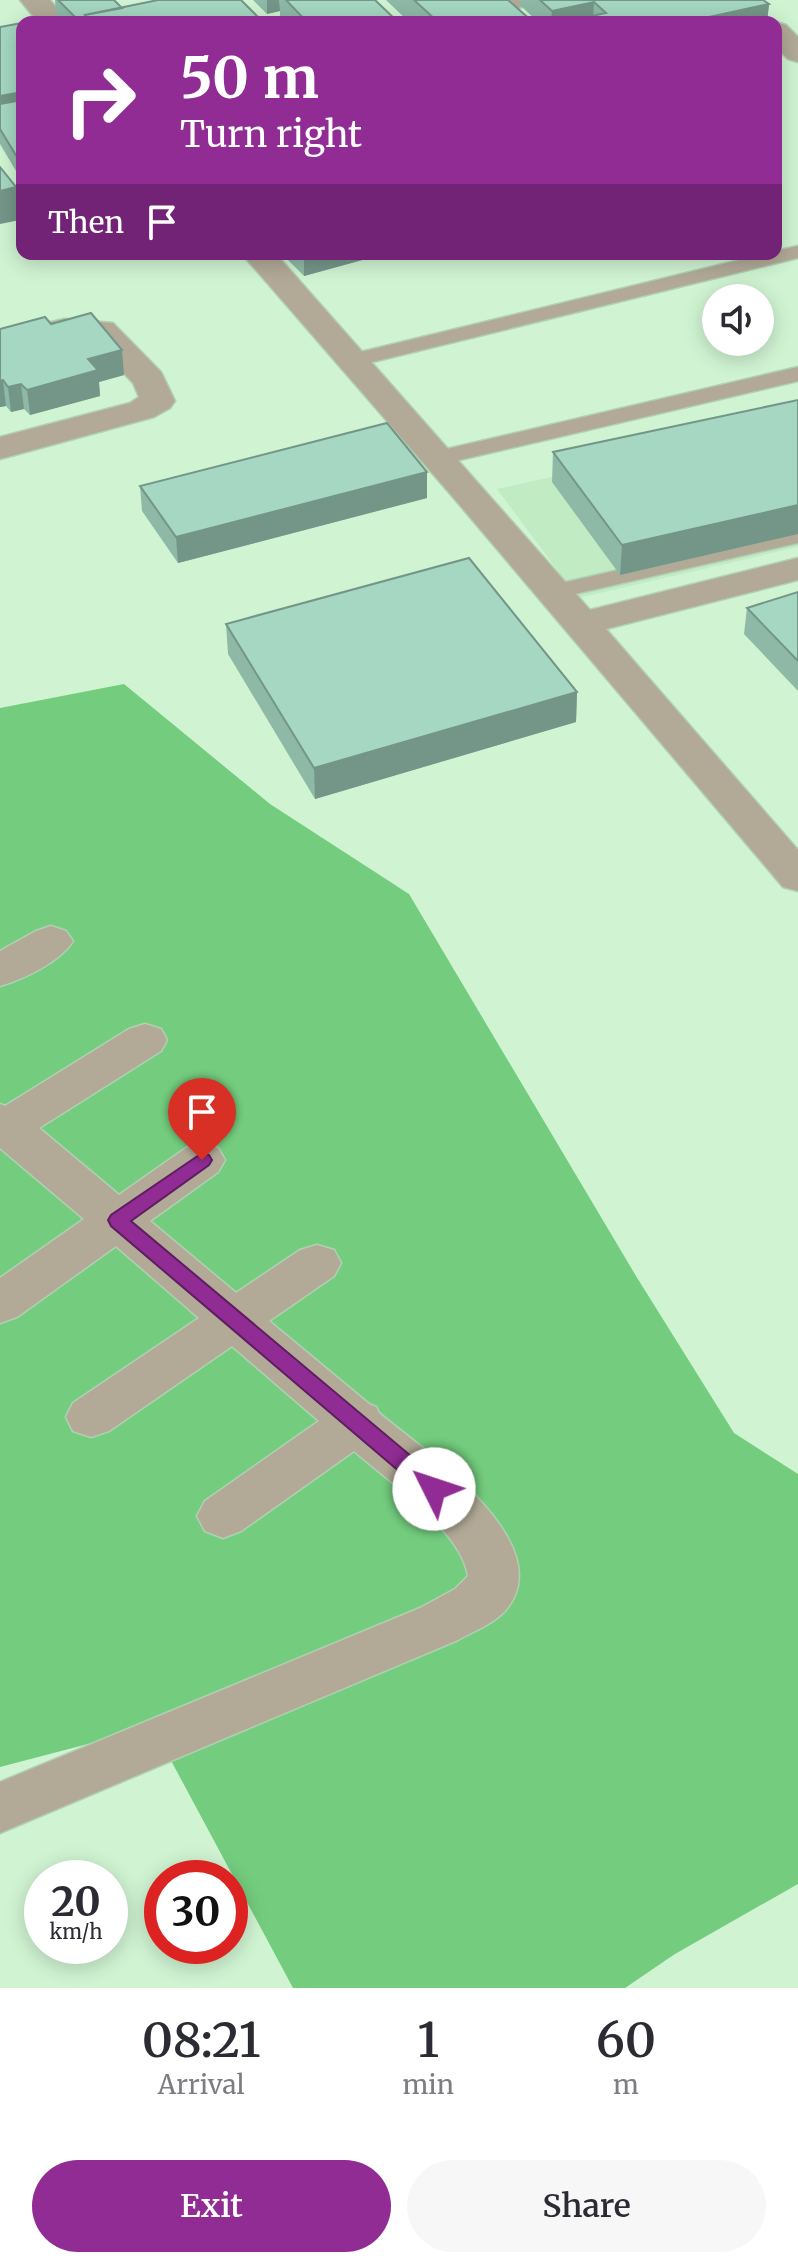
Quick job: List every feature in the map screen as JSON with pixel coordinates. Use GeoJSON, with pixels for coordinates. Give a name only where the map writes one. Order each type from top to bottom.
{"type":"FeatureCollection","features":[{"type":"Feature","properties":{"kind":"street"},"geometry":{"type":"LineString","coordinates":[[34,0],[49,16]]}},
{"type":"Feature","properties":{"kind":"street"},"geometry":{"type":"LineString","coordinates":[[782,37],[798,53]]}},
{"type":"Feature","properties":{"kind":"street"},"geometry":{"type":"LineString","coordinates":[[263,260],[798,877]]}},
{"type":"Feature","properties":{"kind":"street"},"geometry":{"type":"LineString","coordinates":[[0,344],[64,329],[101,330],[149,379],[158,401],[142,410],[0,448]]}},
{"type":"Feature","properties":{"kind":"street"},"geometry":{"type":"LineString","coordinates":[[580,624],[798,569]]}},
{"type":"Feature","properties":{"kind":"street"},"geometry":{"type":"LineString","coordinates":[[0,971],[51,941]]}},
{"type":"Feature","properties":{"kind":"street"},"geometry":{"type":"LineString","coordinates":[[0,1808],[439,1624],[475,1604],[492,1587],[494,1571],[482,1540],[464,1516],[358,1421],[2,1127],[145,1040]]}},
{"type":"Feature","properties":{"kind":"street"},"geometry":{"type":"LineString","coordinates":[[0,1304],[202,1160]]}},
{"type":"Feature","properties":{"kind":"street"},"geometry":{"type":"LineString","coordinates":[[91,1417],[317,1263]]}},
{"type":"Feature","properties":{"kind":"street"},"geometry":{"type":"LineString","coordinates":[[223,1516],[358,1421]]}},
{"type":"Feature","properties":{"kind":"lane"},"geometry":{"type":"LineString","coordinates":[[352,361],[765,260]]}},
{"type":"Feature","properties":{"kind":"lane"},"geometry":{"type":"LineString","coordinates":[[438,458],[798,374]]}},
{"type":"Feature","properties":{"kind":"lane"},"geometry":{"type":"LineString","coordinates":[[553,592],[798,536]]}},
{"type":"Feature","properties":{"kind":"shaded area"},"geometry":{"type":"Polygon","coordinates":[[[798,423],[798,547],[578,598],[497,489],[798,423]]]}},
{"type":"Feature","properties":{"kind":"green space"},"geometry":{"type":"Polygon","coordinates":[[[124,684],[270,804],[409,894],[636,1276],[734,1433],[798,1474],[798,1884],[675,1954],[625,1988],[293,1988],[248,1904],[248,1860],[224,1860],[153,1727],[0,1767],[0,708],[124,684]]]}},
{"type":"Feature","properties":{"kind":"building"},"geometry":{"type":"Polygon","coordinates":[[[58,0],[114,0],[122,8],[85,16],[74,16],[58,0]]]}},
{"type":"Feature","properties":{"kind":"building"},"geometry":{"type":"Polygon","coordinates":[[[158,0],[241,0],[257,16],[86,16],[158,0]]]}},
{"type":"Feature","properties":{"kind":"building"},"geometry":{"type":"Polygon","coordinates":[[[286,0],[375,0],[392,16],[301,16],[286,0]]]}},
{"type":"Feature","properties":{"kind":"building"},"geometry":{"type":"Polygon","coordinates":[[[414,0],[508,0],[526,16],[431,16],[414,0]]]}},
{"type":"Feature","properties":{"kind":"building"},"geometry":{"type":"Polygon","coordinates":[[[540,0],[763,0],[769,4],[714,16],[592,16],[606,13],[594,2],[552,11],[540,0]]]}},
{"type":"Feature","properties":{"kind":"building"},"geometry":{"type":"Polygon","coordinates":[[[16,24],[16,93],[0,96],[0,27],[16,24]]]}},
{"type":"Feature","properties":{"kind":"building"},"geometry":{"type":"Polygon","coordinates":[[[16,101],[16,155],[0,129],[0,104],[16,101]]]}},
{"type":"Feature","properties":{"kind":"building"},"geometry":{"type":"Polygon","coordinates":[[[0,167],[16,187],[0,191],[0,167]]]}},
{"type":"Feature","properties":{"kind":"building"},"geometry":{"type":"Polygon","coordinates":[[[91,313],[122,350],[88,359],[98,370],[27,390],[21,384],[8,387],[3,380],[0,381],[0,329],[45,317],[51,324],[91,313]]]}},
{"type":"Feature","properties":{"kind":"building"},"geometry":{"type":"Polygon","coordinates":[[[798,400],[798,505],[622,545],[553,452],[798,400]]]}},
{"type":"Feature","properties":{"kind":"building"},"geometry":{"type":"Polygon","coordinates":[[[387,423],[427,472],[176,537],[140,486],[387,423]]]}},
{"type":"Feature","properties":{"kind":"building"},"geometry":{"type":"Polygon","coordinates":[[[469,558],[577,692],[314,768],[226,624],[469,558]]]}},
{"type":"Feature","properties":{"kind":"building"},"geometry":{"type":"Polygon","coordinates":[[[798,592],[798,661],[747,608],[798,592]]]}},
{"type":"Feature","properties":{"kind":"route"},"geometry":{"type":"LineString","coordinates":[[202,1160],[118,1220],[358,1421],[434,1489]]}}]}
